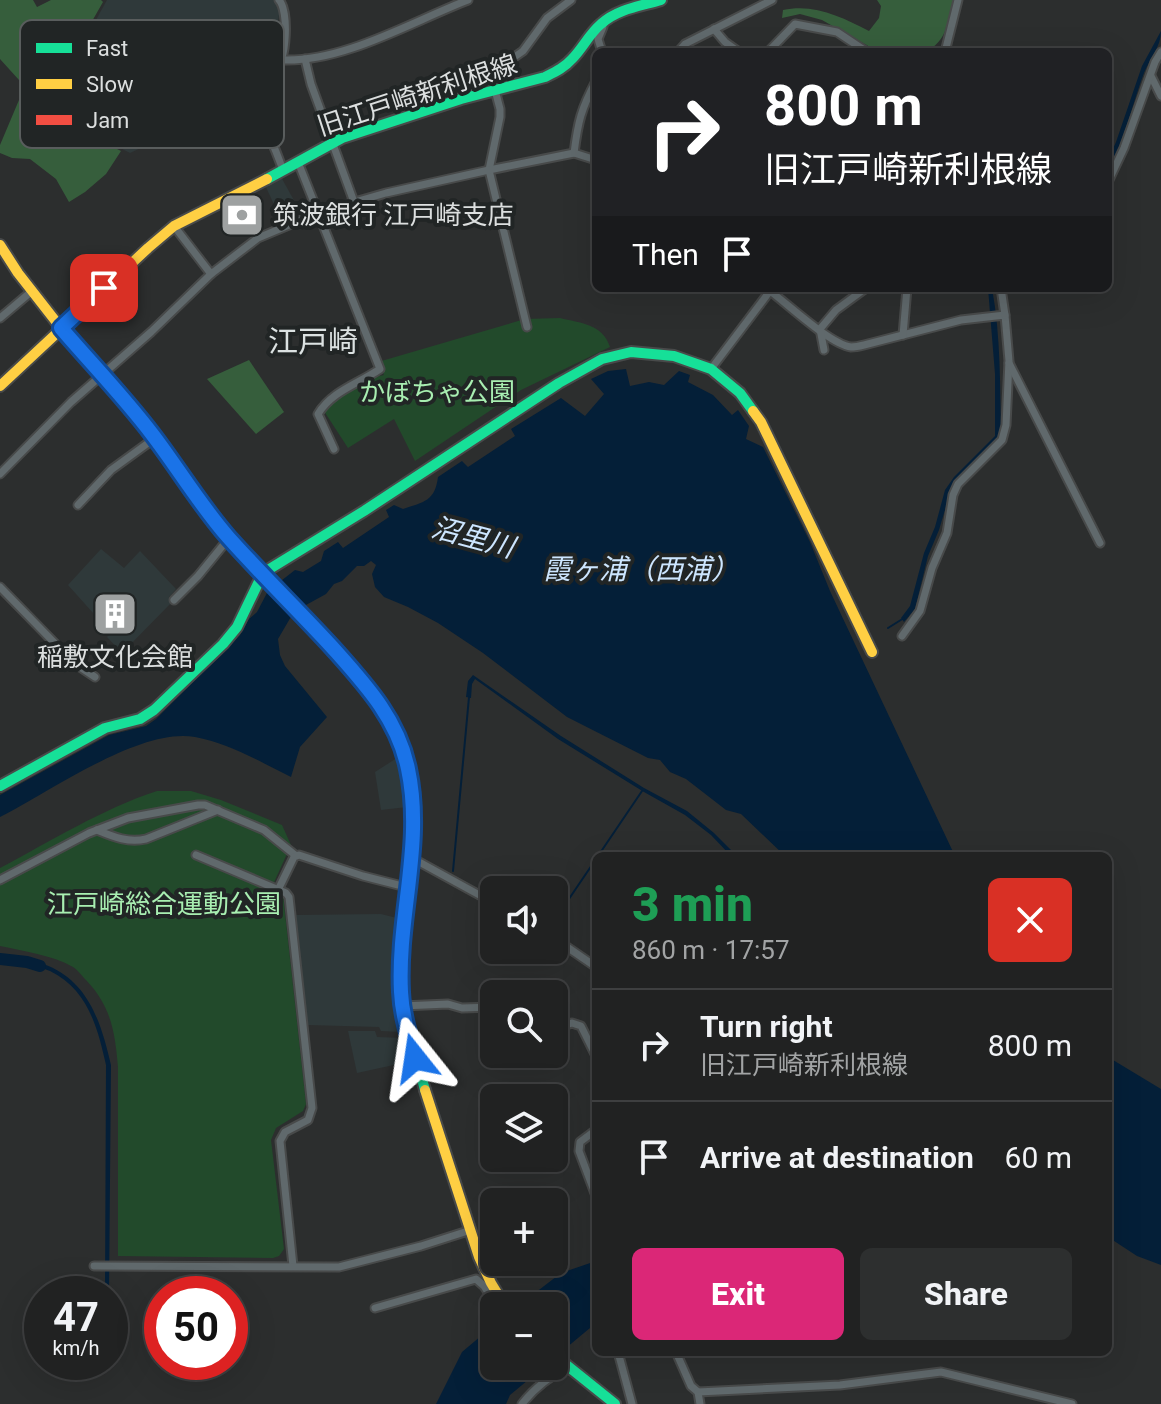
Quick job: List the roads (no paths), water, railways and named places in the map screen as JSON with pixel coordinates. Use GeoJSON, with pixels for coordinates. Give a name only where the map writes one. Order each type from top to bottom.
{"type":"FeatureCollection","features":[{"type":"Feature","properties":{"kind":"street"},"geometry":{"type":"LineString","coordinates":[[279,0],[286,14],[284,45]]}},
{"type":"Feature","properties":{"kind":"street"},"geometry":{"type":"LineString","coordinates":[[284,60],[305,59],[357,46],[468,0]]}},
{"type":"Feature","properties":{"kind":"street"},"geometry":{"type":"LineString","coordinates":[[461,99],[464,92],[523,51],[547,18],[571,0]]}},
{"type":"Feature","properties":{"kind":"street","name":"旧江戸崎新利根線"},"geometry":{"type":"LineString","coordinates":[[0,386],[174,226],[199,211],[332,142],[461,99],[545,77],[566,67],[601,23],[619,13],[661,0]]}},
{"type":"Feature","properties":{"kind":"street"},"geometry":{"type":"LineString","coordinates":[[682,48],[772,0]]}},
{"type":"Feature","properties":{"kind":"street"},"geometry":{"type":"LineString","coordinates":[[946,48],[958,0]]}},
{"type":"Feature","properties":{"kind":"street"},"geometry":{"type":"LineString","coordinates":[[601,23],[603,27],[598,39],[601,48]]}},
{"type":"Feature","properties":{"kind":"street"},"geometry":{"type":"LineString","coordinates":[[772,48],[795,24],[837,32],[861,48]]}},
{"type":"Feature","properties":{"kind":"street"},"geometry":{"type":"LineString","coordinates":[[714,29],[733,48]]}},
{"type":"Feature","properties":{"kind":"street"},"geometry":{"type":"LineString","coordinates":[[1112,175],[1161,52]]}},
{"type":"Feature","properties":{"kind":"street"},"geometry":{"type":"LineString","coordinates":[[305,59],[311,84],[354,202]]}},
{"type":"Feature","properties":{"kind":"street"},"geometry":{"type":"LineString","coordinates":[[1151,76],[1161,96]]}},
{"type":"Feature","properties":{"kind":"street"},"geometry":{"type":"LineString","coordinates":[[574,153],[578,122],[592,89]]}},
{"type":"Feature","properties":{"kind":"street"},"geometry":{"type":"LineString","coordinates":[[495,90],[500,117],[489,170],[527,327]]}},
{"type":"Feature","properties":{"kind":"street"},"geometry":{"type":"LineString","coordinates":[[274,148],[283,170]]}},
{"type":"Feature","properties":{"kind":"street"},"geometry":{"type":"LineString","coordinates":[[0,474],[71,402],[211,274],[258,238],[320,212],[354,202],[574,153],[592,159]]}},
{"type":"Feature","properties":{"kind":"street"},"geometry":{"type":"LineString","coordinates":[[298,162],[380,369],[342,390],[325,403],[318,414],[334,449]]}},
{"type":"Feature","properties":{"kind":"street"},"geometry":{"type":"LineString","coordinates":[[174,226],[211,274]]}},
{"type":"Feature","properties":{"kind":"street"},"geometry":{"type":"LineString","coordinates":[[0,245],[61,328],[155,438],[229,538],[356,673],[394,725],[408,769],[414,820],[413,860],[402,956],[402,1006],[415,1058],[471,1230],[485,1271],[497,1292]]}},
{"type":"Feature","properties":{"kind":"street"},"geometry":{"type":"LineString","coordinates":[[0,318],[32,291]]}},
{"type":"Feature","properties":{"kind":"street"},"geometry":{"type":"LineString","coordinates":[[711,369],[766,292]]}},
{"type":"Feature","properties":{"kind":"street"},"geometry":{"type":"LineString","coordinates":[[772,292],[837,341],[851,347],[961,320],[1005,315]]}},
{"type":"Feature","properties":{"kind":"street"},"geometry":{"type":"LineString","coordinates":[[820,329],[836,310],[861,292]]}},
{"type":"Feature","properties":{"kind":"street"},"geometry":{"type":"LineString","coordinates":[[903,335],[907,292]]}},
{"type":"Feature","properties":{"kind":"street"},"geometry":{"type":"LineString","coordinates":[[902,636],[920,611],[932,568],[947,533],[953,495],[958,484],[1002,440],[1006,425],[1009,361],[1002,292]]}},
{"type":"Feature","properties":{"kind":"street"},"geometry":{"type":"LineString","coordinates":[[820,329],[824,350]]}},
{"type":"Feature","properties":{"kind":"street"},"geometry":{"type":"LineString","coordinates":[[0,786],[105,728],[140,719],[154,710],[237,627],[259,579],[559,383],[602,359],[631,352],[674,356],[711,369],[740,393],[761,422],[872,652]]}},
{"type":"Feature","properties":{"kind":"street"},"geometry":{"type":"LineString","coordinates":[[1009,361],[1100,543]]}},
{"type":"Feature","properties":{"kind":"street"},"geometry":{"type":"LineString","coordinates":[[78,505],[111,470],[155,438]]}},
{"type":"Feature","properties":{"kind":"street"},"geometry":{"type":"LineString","coordinates":[[174,600],[229,538]]}},
{"type":"Feature","properties":{"kind":"street"},"geometry":{"type":"LineString","coordinates":[[0,587],[74,663],[95,677]]}},
{"type":"Feature","properties":{"kind":"street"},"geometry":{"type":"LineString","coordinates":[[0,880],[97,830],[128,818],[205,805],[264,830],[295,855],[410,888]]}},
{"type":"Feature","properties":{"kind":"street"},"geometry":{"type":"LineString","coordinates":[[97,830],[134,842],[218,810]]}},
{"type":"Feature","properties":{"kind":"street"},"geometry":{"type":"LineString","coordinates":[[196,855],[286,893],[290,899],[312,1108],[308,1120],[285,1132],[280,1141],[293,1266]]}},
{"type":"Feature","properties":{"kind":"street"},"geometry":{"type":"LineString","coordinates":[[278,890],[295,855]]}},
{"type":"Feature","properties":{"kind":"street"},"geometry":{"type":"LineString","coordinates":[[413,860],[480,895]]}},
{"type":"Feature","properties":{"kind":"street"},"geometry":{"type":"LineString","coordinates":[[568,948],[592,964]]}},
{"type":"Feature","properties":{"kind":"street"},"geometry":{"type":"LineString","coordinates":[[402,1006],[448,1004],[462,1008],[480,1007]]}},
{"type":"Feature","properties":{"kind":"street"},"geometry":{"type":"LineString","coordinates":[[568,1024],[581,1026],[592,1046]]}},
{"type":"Feature","properties":{"kind":"street"},"geometry":{"type":"LineString","coordinates":[[592,1133],[580,1142],[579,1151],[592,1185]]}},
{"type":"Feature","properties":{"kind":"street"},"geometry":{"type":"LineString","coordinates":[[94,1266],[339,1267],[471,1230]]}},
{"type":"Feature","properties":{"kind":"street"},"geometry":{"type":"LineString","coordinates":[[375,1308],[476,1279],[488,1292]]}},
{"type":"Feature","properties":{"kind":"street"},"geometry":{"type":"LineString","coordinates":[[619,1356],[632,1404]]}},
{"type":"Feature","properties":{"kind":"street"},"geometry":{"type":"LineString","coordinates":[[678,1356],[691,1386],[698,1392],[700,1404]]}},
{"type":"Feature","properties":{"kind":"street"},"geometry":{"type":"LineString","coordinates":[[568,1367],[615,1404]]}},
{"type":"Feature","properties":{"kind":"street"},"geometry":{"type":"LineString","coordinates":[[698,1392],[840,1385],[941,1372],[1072,1404]]}},
{"type":"Feature","properties":{"kind":"street"},"geometry":{"type":"LineString","coordinates":[[522,1404],[531,1391],[545,1380]]}},
{"type":"Feature","properties":{"kind":"water"},"geometry":{"type":"Polygon","coordinates":[[[1161,31],[1112,162],[1112,151],[1142,66],[1161,31]]]}},
{"type":"Feature","properties":{"kind":"water"},"geometry":{"type":"Polygon","coordinates":[[[988,292],[993,292],[997,325],[1001,437],[950,493],[928,556],[915,609],[904,622],[901,618],[910,606],[945,490],[995,436],[995,374],[988,292]]]}},
{"type":"Feature","properties":{"kind":"water","name":"霞ヶ浦（西浦）"},"geometry":{"type":"Polygon","coordinates":[[[626,369],[630,386],[649,382],[664,385],[679,371],[690,375],[688,382],[713,395],[732,415],[738,410],[749,426],[746,439],[763,447],[810,542],[953,852],[781,852],[741,814],[726,810],[686,779],[670,772],[660,760],[648,758],[567,717],[438,623],[384,597],[375,587],[372,574],[376,565],[371,561],[357,566],[326,594],[292,615],[278,639],[285,666],[327,717],[300,747],[291,777],[220,744],[195,737],[173,737],[122,751],[0,817],[0,795],[109,735],[146,726],[156,719],[240,635],[268,591],[295,570],[303,572],[321,561],[324,551],[338,542],[343,548],[389,517],[386,510],[394,505],[403,509],[427,499],[434,491],[438,477],[462,461],[468,467],[515,436],[511,429],[561,398],[585,416],[604,394],[591,379],[608,371],[626,369]]]}},
{"type":"Feature","properties":{"kind":"water"},"geometry":{"type":"Polygon","coordinates":[[[473,675],[561,736],[687,811],[733,852],[727,852],[685,815],[558,739],[475,679],[471,698],[466,697],[468,681],[473,675]]]}},
{"type":"Feature","properties":{"kind":"water"},"geometry":{"type":"Polygon","coordinates":[[[28,960],[50,967],[77,986],[93,1009],[111,1065],[109,1276],[105,1276],[106,1065],[103,1051],[95,1024],[74,988],[50,971],[26,964],[28,960]]]}},
{"type":"Feature","properties":{"kind":"water"},"geometry":{"type":"Polygon","coordinates":[[[1112,1059],[1161,1089],[1161,1265],[1137,1256],[1112,1240],[1112,1059]]]}},
{"type":"Feature","properties":{"kind":"water"},"geometry":{"type":"Polygon","coordinates":[[[592,1262],[592,1326],[568,1346],[568,1292],[536,1292],[557,1276],[568,1276],[568,1271],[592,1262]]]}},
{"type":"Feature","properties":{"kind":"water"},"geometry":{"type":"Polygon","coordinates":[[[480,1337],[480,1380],[528,1380],[510,1395],[506,1404],[436,1404],[462,1352],[480,1337]]]}},
{"type":"Feature","properties":{"kind":"waterway"},"geometry":{"type":"LineString","coordinates":[[888,628],[904,618]]}},
{"type":"Feature","properties":{"kind":"waterway"},"geometry":{"type":"LineString","coordinates":[[453,871],[469,697]]}},
{"type":"Feature","properties":{"kind":"waterway"},"geometry":{"type":"LineString","coordinates":[[601,852],[642,791]]}},
{"type":"Feature","properties":{"kind":"waterway"},"geometry":{"type":"LineString","coordinates":[[568,900],[592,865]]}},
{"type":"Feature","properties":{"kind":"waterway"},"geometry":{"type":"LineString","coordinates":[[0,959],[40,966]]}},
{"type":"Feature","properties":{"kind":"place","name":"筑波銀行 江戸崎支店"},"geometry":{"type":"Point","coordinates":[242,215]}},
{"type":"Feature","properties":{"kind":"place","name":"稲敷文化会館"},"geometry":{"type":"Point","coordinates":[115,614]}},
{"type":"Feature","properties":{"kind":"district","name":"江戸崎"},"geometry":{"type":"Point","coordinates":[313,342]}},
{"type":"Feature","properties":{"kind":"park label","name":"かぼちゃ公園"},"geometry":{"type":"Point","coordinates":[437,392]}},
{"type":"Feature","properties":{"kind":"park label","name":"江戸崎総合運動公園"},"geometry":{"type":"Point","coordinates":[164,904]}},
{"type":"Feature","properties":{"kind":"water label","name":"沼里川"},"geometry":{"type":"Point","coordinates":[473,537]}}]}
